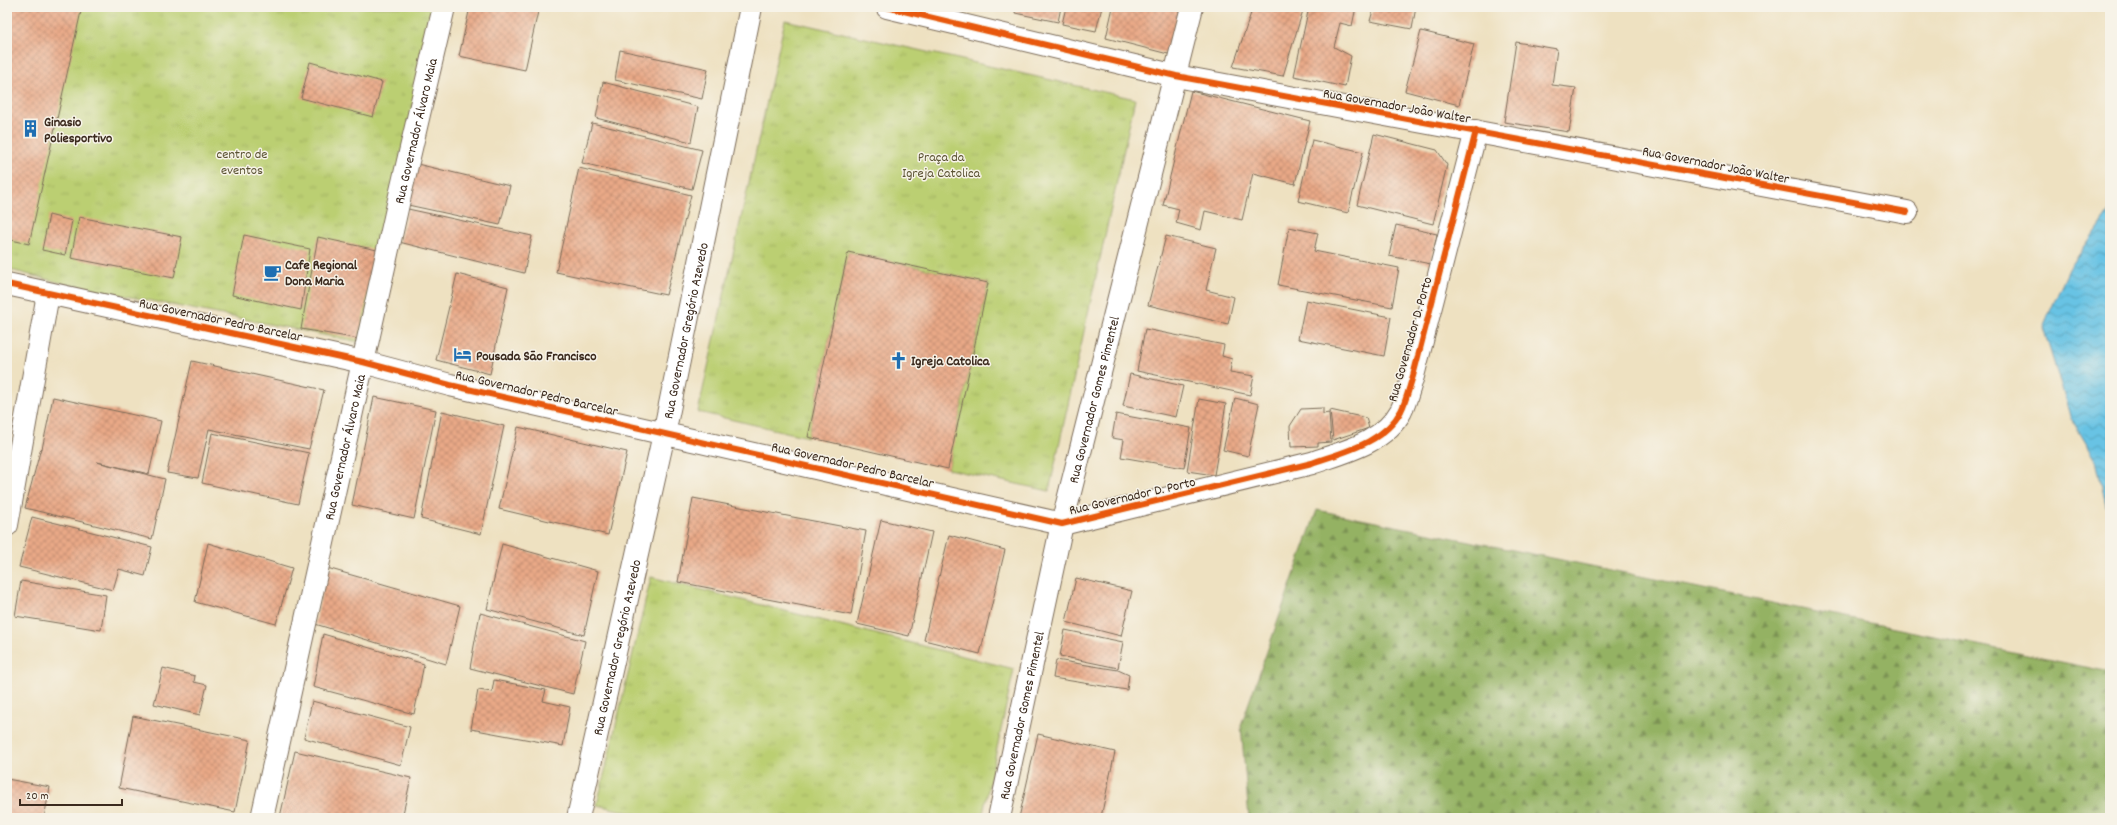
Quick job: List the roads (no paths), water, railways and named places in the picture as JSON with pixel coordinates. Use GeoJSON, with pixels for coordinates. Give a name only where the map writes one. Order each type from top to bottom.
{"type":"FeatureCollection","features":[{"type":"Feature","properties":{"kind":"street","name":"Rua Governador Álvaro Maia"},"geometry":{"type":"LineString","coordinates":[[262,818],[363,362],[444,7]]}},
{"type":"Feature","properties":{"kind":"street","name":"Rua Governador Gregório Azevedo"},"geometry":{"type":"LineString","coordinates":[[578,818],[664,434],[751,7]]}},
{"type":"Feature","properties":{"kind":"street","name":"Rua Governador João Walter"},"geometry":{"type":"LineString","coordinates":[[887,7],[1176,76],[1907,212]]}},
{"type":"Feature","properties":{"kind":"street","name":"Rua Governador Gomes Pimentel"},"geometry":{"type":"LineString","coordinates":[[999,818],[1062,524],[1176,76],[1192,7]]}},
{"type":"Feature","properties":{"kind":"street","name":"Rua Governador D. Porto"},"geometry":{"type":"LineString","coordinates":[[1062,524],[1312,463],[1351,450],[1384,433],[1400,412],[1413,376],[1476,131]]}},
{"type":"Feature","properties":{"kind":"street","name":"Rua Governador Pedro Barcelar"},"geometry":{"type":"LineString","coordinates":[[7,284],[363,362],[450,385],[1062,524]]}},
{"type":"Feature","properties":{"kind":"street"},"geometry":{"type":"LineString","coordinates":[[7,525],[48,294]]}},
{"type":"Feature","properties":{"kind":"water"},"geometry":{"type":"Polygon","coordinates":[[[2110,210],[2110,523],[2096,460],[2071,418],[2043,327],[2069,269],[2110,210]]]}},
{"type":"Feature","properties":{"kind":"place","name":"Ginasio Poliesportivo"},"geometry":{"type":"Point","coordinates":[31,129]}},
{"type":"Feature","properties":{"kind":"place","name":"Cafe Regional Dona Maria"},"geometry":{"type":"Point","coordinates":[272,272]}},
{"type":"Feature","properties":{"kind":"place","name":"Pousada São Francisco"},"geometry":{"type":"Point","coordinates":[463,355]}},
{"type":"Feature","properties":{"kind":"place","name":"Igreja Catolica"},"geometry":{"type":"Point","coordinates":[898,360]}},
{"type":"Feature","properties":{"kind":"park label","name":"centro de eventos"},"geometry":{"type":"Point","coordinates":[242,162]}},
{"type":"Feature","properties":{"kind":"park label","name":"Praça da Igreja Catolica"},"geometry":{"type":"Point","coordinates":[941,164]}}]}
